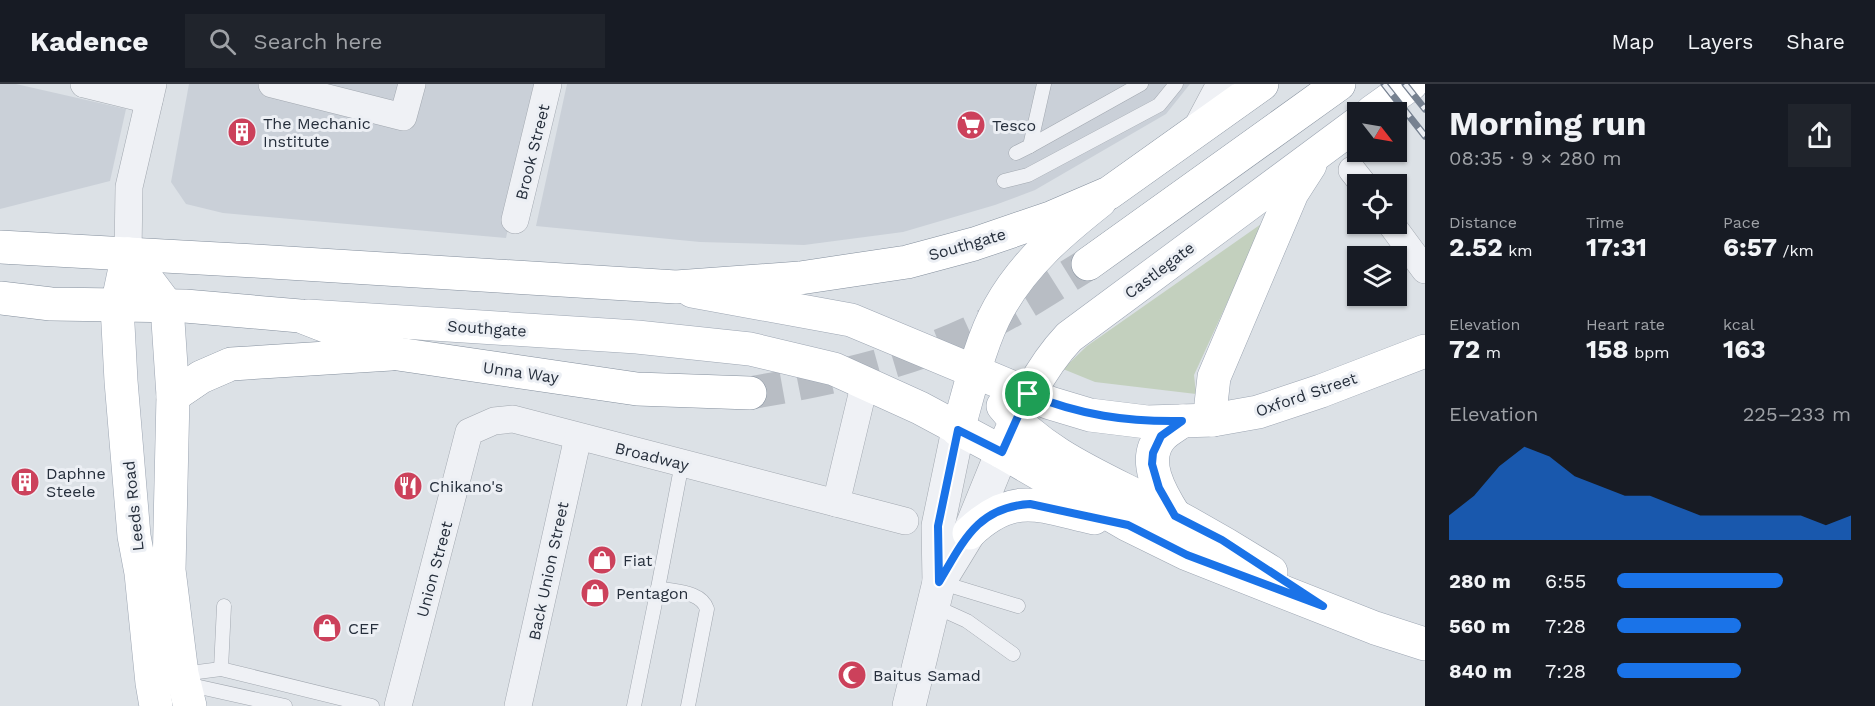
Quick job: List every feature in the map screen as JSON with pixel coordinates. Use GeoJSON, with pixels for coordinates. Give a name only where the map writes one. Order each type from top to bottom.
{"type":"FeatureCollection","features":[{"type":"Feature","properties":{"kind":"main road"},"geometry":{"type":"LineString","coordinates":[[958,430],[994,318],[1023,273],[1049,242],[1109,193],[1262,84]]}},
{"type":"Feature","properties":{"kind":"main road"},"geometry":{"type":"LineString","coordinates":[[1088,264],[1339,84]]}},
{"type":"Feature","properties":{"kind":"main road"},"geometry":{"type":"LineString","coordinates":[[1386,102],[1411,84]]}},
{"type":"Feature","properties":{"kind":"main road","name":"Castlegate"},"geometry":{"type":"LineString","coordinates":[[1002,452],[1022,408],[1046,365],[1068,337],[1347,131]]}},
{"type":"Feature","properties":{"kind":"main road"},"geometry":{"type":"LineString","coordinates":[[1175,516],[1159,488],[1152,464],[1153,453],[1161,436],[1197,421],[1210,404],[1214,377],[1292,193],[1319,151]]}},
{"type":"Feature","properties":{"kind":"main road","name":"Southgate"},"geometry":{"type":"LineString","coordinates":[[676,287],[800,278],[907,261],[992,238],[1053,217],[1109,193]]}},
{"type":"Feature","properties":{"kind":"main road","name":"Southgate"},"geometry":{"type":"LineString","coordinates":[[0,247],[676,287],[851,320],[975,372]]}},
{"type":"Feature","properties":{"kind":"main road"},"geometry":{"type":"LineString","coordinates":[[128,254],[167,306]]}},
{"type":"Feature","properties":{"kind":"main road","name":"Leeds Road"},"geometry":{"type":"LineString","coordinates":[[128,254],[117,306],[121,381],[134,536],[141,573],[156,706]]}},
{"type":"Feature","properties":{"kind":"main road","name":"Southgate"},"geometry":{"type":"LineString","coordinates":[[0,298],[51,304],[167,306],[637,337],[750,349],[834,369],[866,382],[1002,452],[1128,525]]}},
{"type":"Feature","properties":{"kind":"main road","name":"Leeds Road"},"geometry":{"type":"LineString","coordinates":[[167,306],[173,396],[169,570],[185,688]]}},
{"type":"Feature","properties":{"kind":"main road","name":"Unna Way"},"geometry":{"type":"LineString","coordinates":[[300,316],[398,354],[637,388],[750,393]]}},
{"type":"Feature","properties":{"kind":"main road","name":"Oxford Street"},"geometry":{"type":"LineString","coordinates":[[1022,408],[1050,403],[1090,415],[1147,422],[1197,421],[1258,412],[1321,391],[1425,351]]}},
{"type":"Feature","properties":{"kind":"main road"},"geometry":{"type":"LineString","coordinates":[[173,396],[201,377],[231,364],[398,354]]}},
{"type":"Feature","properties":{"kind":"main road"},"geometry":{"type":"LineString","coordinates":[[975,372],[1022,408],[1070,461],[1222,540],[1323,606]]}},
{"type":"Feature","properties":{"kind":"main road"},"geometry":{"type":"LineString","coordinates":[[969,533],[992,514],[1018,504],[1030,504],[1128,525],[1187,555],[1375,628],[1425,644]]}},
{"type":"Feature","properties":{"kind":"street"},"geometry":{"type":"LineString","coordinates":[[84,84],[151,92],[129,186],[128,254]]}},
{"type":"Feature","properties":{"kind":"street"},"geometry":{"type":"LineString","coordinates":[[272,84],[403,117],[412,84]]}},
{"type":"Feature","properties":{"kind":"street","name":"Brook Street"},"geometry":{"type":"LineString","coordinates":[[515,220],[548,84]]}},
{"type":"Feature","properties":{"kind":"street"},"geometry":{"type":"LineString","coordinates":[[1195,131],[1220,84]]}},
{"type":"Feature","properties":{"kind":"street"},"geometry":{"type":"LineString","coordinates":[[1398,234],[1425,270]]}},
{"type":"Feature","properties":{"kind":"street"},"geometry":{"type":"LineString","coordinates":[[836,503],[866,382]]}},
{"type":"Feature","properties":{"kind":"street","name":"Broadway"},"geometry":{"type":"LineString","coordinates":[[469,432],[494,421],[513,419],[905,521]]}},
{"type":"Feature","properties":{"kind":"street"},"geometry":{"type":"LineString","coordinates":[[909,706],[935,593],[938,526],[958,430]]}},
{"type":"Feature","properties":{"kind":"street","name":"Union Street"},"geometry":{"type":"LineString","coordinates":[[398,706],[469,432]]}},
{"type":"Feature","properties":{"kind":"street","name":"Back Union Street"},"geometry":{"type":"LineString","coordinates":[[518,706],[578,436]]}},
{"type":"Feature","properties":{"kind":"street"},"geometry":{"type":"LineString","coordinates":[[935,593],[969,533],[1002,452]]}},
{"type":"Feature","properties":{"kind":"lane"},"geometry":{"type":"LineString","coordinates":[[1030,146],[1044,84]]}},
{"type":"Feature","properties":{"kind":"lane"},"geometry":{"type":"LineString","coordinates":[[1016,153],[1141,84]]}},
{"type":"Feature","properties":{"kind":"lane"},"geometry":{"type":"LineString","coordinates":[[1004,181],[1028,176],[1159,105],[1176,84]]}},
{"type":"Feature","properties":{"kind":"lane"},"geometry":{"type":"LineString","coordinates":[[634,706],[682,463]]}},
{"type":"Feature","properties":{"kind":"lane"},"geometry":{"type":"LineString","coordinates":[[658,588],[699,596],[707,609],[688,706]]}},
{"type":"Feature","properties":{"kind":"lane"},"geometry":{"type":"LineString","coordinates":[[935,593],[1018,606]]}},
{"type":"Feature","properties":{"kind":"lane"},"geometry":{"type":"LineString","coordinates":[[935,593],[967,621],[1013,654]]}},
{"type":"Feature","properties":{"kind":"lane"},"geometry":{"type":"LineString","coordinates":[[221,669],[224,606]]}},
{"type":"Feature","properties":{"kind":"lane"},"geometry":{"type":"LineString","coordinates":[[185,688],[221,669],[372,706]]}},
{"type":"Feature","properties":{"kind":"lane"},"geometry":{"type":"LineString","coordinates":[[185,688],[285,706]]}},
{"type":"Feature","properties":{"kind":"shaded area"},"geometry":{"type":"Polygon","coordinates":[[[0,84],[16,84],[126,109],[110,181],[0,209],[0,84]]]}},
{"type":"Feature","properties":{"kind":"shaded area"},"geometry":{"type":"Polygon","coordinates":[[[189,84],[539,84],[506,238],[223,213],[186,204],[171,182],[189,84]]]}},
{"type":"Feature","properties":{"kind":"shaded area"},"geometry":{"type":"Polygon","coordinates":[[[567,84],[1190,84],[1166,114],[1035,190],[995,205],[903,232],[804,245],[700,242],[536,226],[567,84]]]}},
{"type":"Feature","properties":{"kind":"green space"},"geometry":{"type":"Polygon","coordinates":[[[1264,222],[1194,375],[1196,394],[1095,382],[1063,369],[1087,346],[1264,222]]]}},
{"type":"Feature","properties":{"kind":"tunnel"},"geometry":{"type":"LineString","coordinates":[[750,393],[806,383],[889,363],[943,344],[1000,318],[1088,264]]}},
{"type":"Feature","properties":{"kind":"railway"},"geometry":{"type":"LineString","coordinates":[[1384,84],[1425,136]]}},
{"type":"Feature","properties":{"kind":"railway"},"geometry":{"type":"LineString","coordinates":[[1405,84],[1425,109]]}},
{"type":"Feature","properties":{"kind":"place","name":"Tesco"},"geometry":{"type":"Point","coordinates":[971,125]}},
{"type":"Feature","properties":{"kind":"place","name":"The Mechanic Institute"},"geometry":{"type":"Point","coordinates":[242,132]}},
{"type":"Feature","properties":{"kind":"place","name":"Daphne Steele"},"geometry":{"type":"Point","coordinates":[25,482]}},
{"type":"Feature","properties":{"kind":"place","name":"Chikano's"},"geometry":{"type":"Point","coordinates":[408,486]}},
{"type":"Feature","properties":{"kind":"place","name":"Fiat"},"geometry":{"type":"Point","coordinates":[602,560]}},
{"type":"Feature","properties":{"kind":"place","name":"Pentagon"},"geometry":{"type":"Point","coordinates":[595,593]}},
{"type":"Feature","properties":{"kind":"place","name":"CEF"},"geometry":{"type":"Point","coordinates":[327,628]}},
{"type":"Feature","properties":{"kind":"place","name":"Baitus Samad"},"geometry":{"type":"Point","coordinates":[852,675]}},
{"type":"Feature","properties":{"kind":"route"},"geometry":{"type":"LineString","coordinates":[[1028,394],[1090,415],[1147,422],[1182,421],[1161,436],[1153,453],[1152,464],[1159,488],[1175,516],[1222,540],[1323,606],[1187,555],[1128,525],[1030,504],[1018,504],[981,521],[969,533],[939,582],[938,526],[958,430],[1002,452],[1028,394]]}}]}
